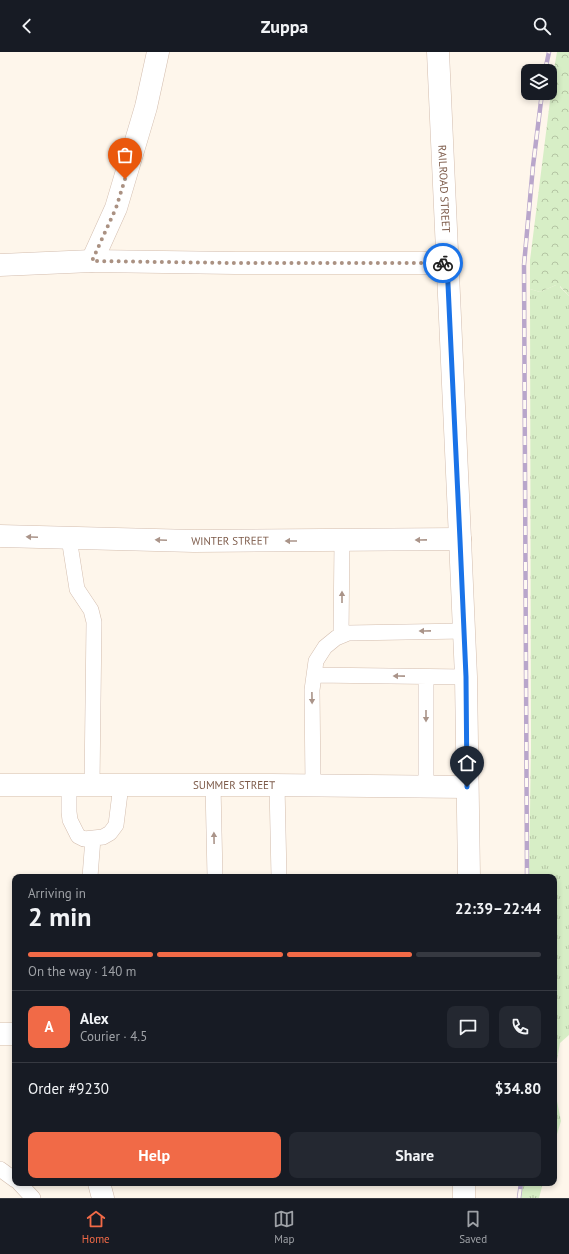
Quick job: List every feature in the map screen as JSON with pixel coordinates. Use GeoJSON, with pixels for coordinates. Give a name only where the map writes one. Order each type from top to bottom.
{"type":"FeatureCollection","features":[{"type":"Feature","properties":{"kind":"street"},"geometry":{"type":"LineString","coordinates":[[92,261],[116,208],[146,107],[158,52]]}},
{"type":"Feature","properties":{"kind":"street","name":"RAILROAD STREET"},"geometry":{"type":"LineString","coordinates":[[438,52],[466,677],[469,874]]}},
{"type":"Feature","properties":{"kind":"street"},"geometry":{"type":"LineString","coordinates":[[0,265],[92,261],[447,263]]}},
{"type":"Feature","properties":{"kind":"street","name":"WINTER STREET"},"geometry":{"type":"LineString","coordinates":[[0,536],[194,541],[460,540]]}},
{"type":"Feature","properties":{"kind":"street","name":"SUMMER STREET"},"geometry":{"type":"LineString","coordinates":[[0,786],[313,785],[467,787]]}},
{"type":"Feature","properties":{"kind":"street"},"geometry":{"type":"LineString","coordinates":[[0,1034],[12,1034]]}},
{"type":"Feature","properties":{"kind":"street"},"geometry":{"type":"LineString","coordinates":[[100,1186],[103,1198]]}},
{"type":"Feature","properties":{"kind":"street"},"geometry":{"type":"LineString","coordinates":[[464,1186],[464,1198]]}},
{"type":"Feature","properties":{"kind":"lane"},"geometry":{"type":"LineString","coordinates":[[69,538],[77,589],[91,610],[94,622],[92,785]]}},
{"type":"Feature","properties":{"kind":"lane"},"geometry":{"type":"LineString","coordinates":[[341,636],[342,540]]}},
{"type":"Feature","properties":{"kind":"lane"},"geometry":{"type":"LineString","coordinates":[[313,785],[312,690],[316,661],[325,648],[336,638],[348,633],[464,631]]}},
{"type":"Feature","properties":{"kind":"lane"},"geometry":{"type":"LineString","coordinates":[[314,675],[466,677]]}},
{"type":"Feature","properties":{"kind":"lane"},"geometry":{"type":"LineString","coordinates":[[426,677],[426,786]]}},
{"type":"Feature","properties":{"kind":"lane"},"geometry":{"type":"LineString","coordinates":[[69,785],[70,820],[78,836],[84,839],[103,837],[110,833],[116,825],[121,785]]}},
{"type":"Feature","properties":{"kind":"lane"},"geometry":{"type":"LineString","coordinates":[[213,785],[215,874]]}},
{"type":"Feature","properties":{"kind":"lane"},"geometry":{"type":"LineString","coordinates":[[277,785],[279,874]]}},
{"type":"Feature","properties":{"kind":"lane"},"geometry":{"type":"LineString","coordinates":[[90,874],[92,838]]}},
{"type":"Feature","properties":{"kind":"lane"},"geometry":{"type":"LineString","coordinates":[[0,1170],[12,1178]]}},
{"type":"Feature","properties":{"kind":"lane"},"geometry":{"type":"LineString","coordinates":[[22,1186],[33,1198]]}},
{"type":"Feature","properties":{"kind":"green space"},"geometry":{"type":"Polygon","coordinates":[[[557,52],[569,52],[569,296],[560,285],[556,285],[540,292],[530,289],[530,260],[550,100],[557,100],[557,64],[555,64],[557,52]]]}},
{"type":"Feature","properties":{"kind":"green space"},"geometry":{"type":"Polygon","coordinates":[[[556,285],[560,285],[560,287],[569,296],[569,1035],[560,1043],[557,1060],[557,874],[529,874],[531,747],[530,289],[540,292],[556,285]]]}},
{"type":"Feature","properties":{"kind":"green space"},"geometry":{"type":"Polygon","coordinates":[[[557,1101],[561,1121],[557,1134],[557,1101]]]}},
{"type":"Feature","properties":{"kind":"green space"},"geometry":{"type":"Polygon","coordinates":[[[519,1186],[542,1186],[539,1198],[517,1198],[519,1186]]]}},
{"type":"Feature","properties":{"kind":"railway"},"geometry":{"type":"LineString","coordinates":[[546,64],[549,52]]}},
{"type":"Feature","properties":{"kind":"railway"},"geometry":{"type":"LineString","coordinates":[[527,874],[524,265],[533,166],[541,100]]}},
{"type":"Feature","properties":{"kind":"railway"},"geometry":{"type":"LineString","coordinates":[[519,1198],[521,1186]]}},
{"type":"Feature","properties":{"kind":"way so far"},"geometry":{"type":"LineString","coordinates":[[125,179],[116,208],[92,261],[443,263]]}},
{"type":"Feature","properties":{"kind":"route"},"geometry":{"type":"LineString","coordinates":[[443,263],[447,263],[460,540],[466,677],[467,787]]}}]}
